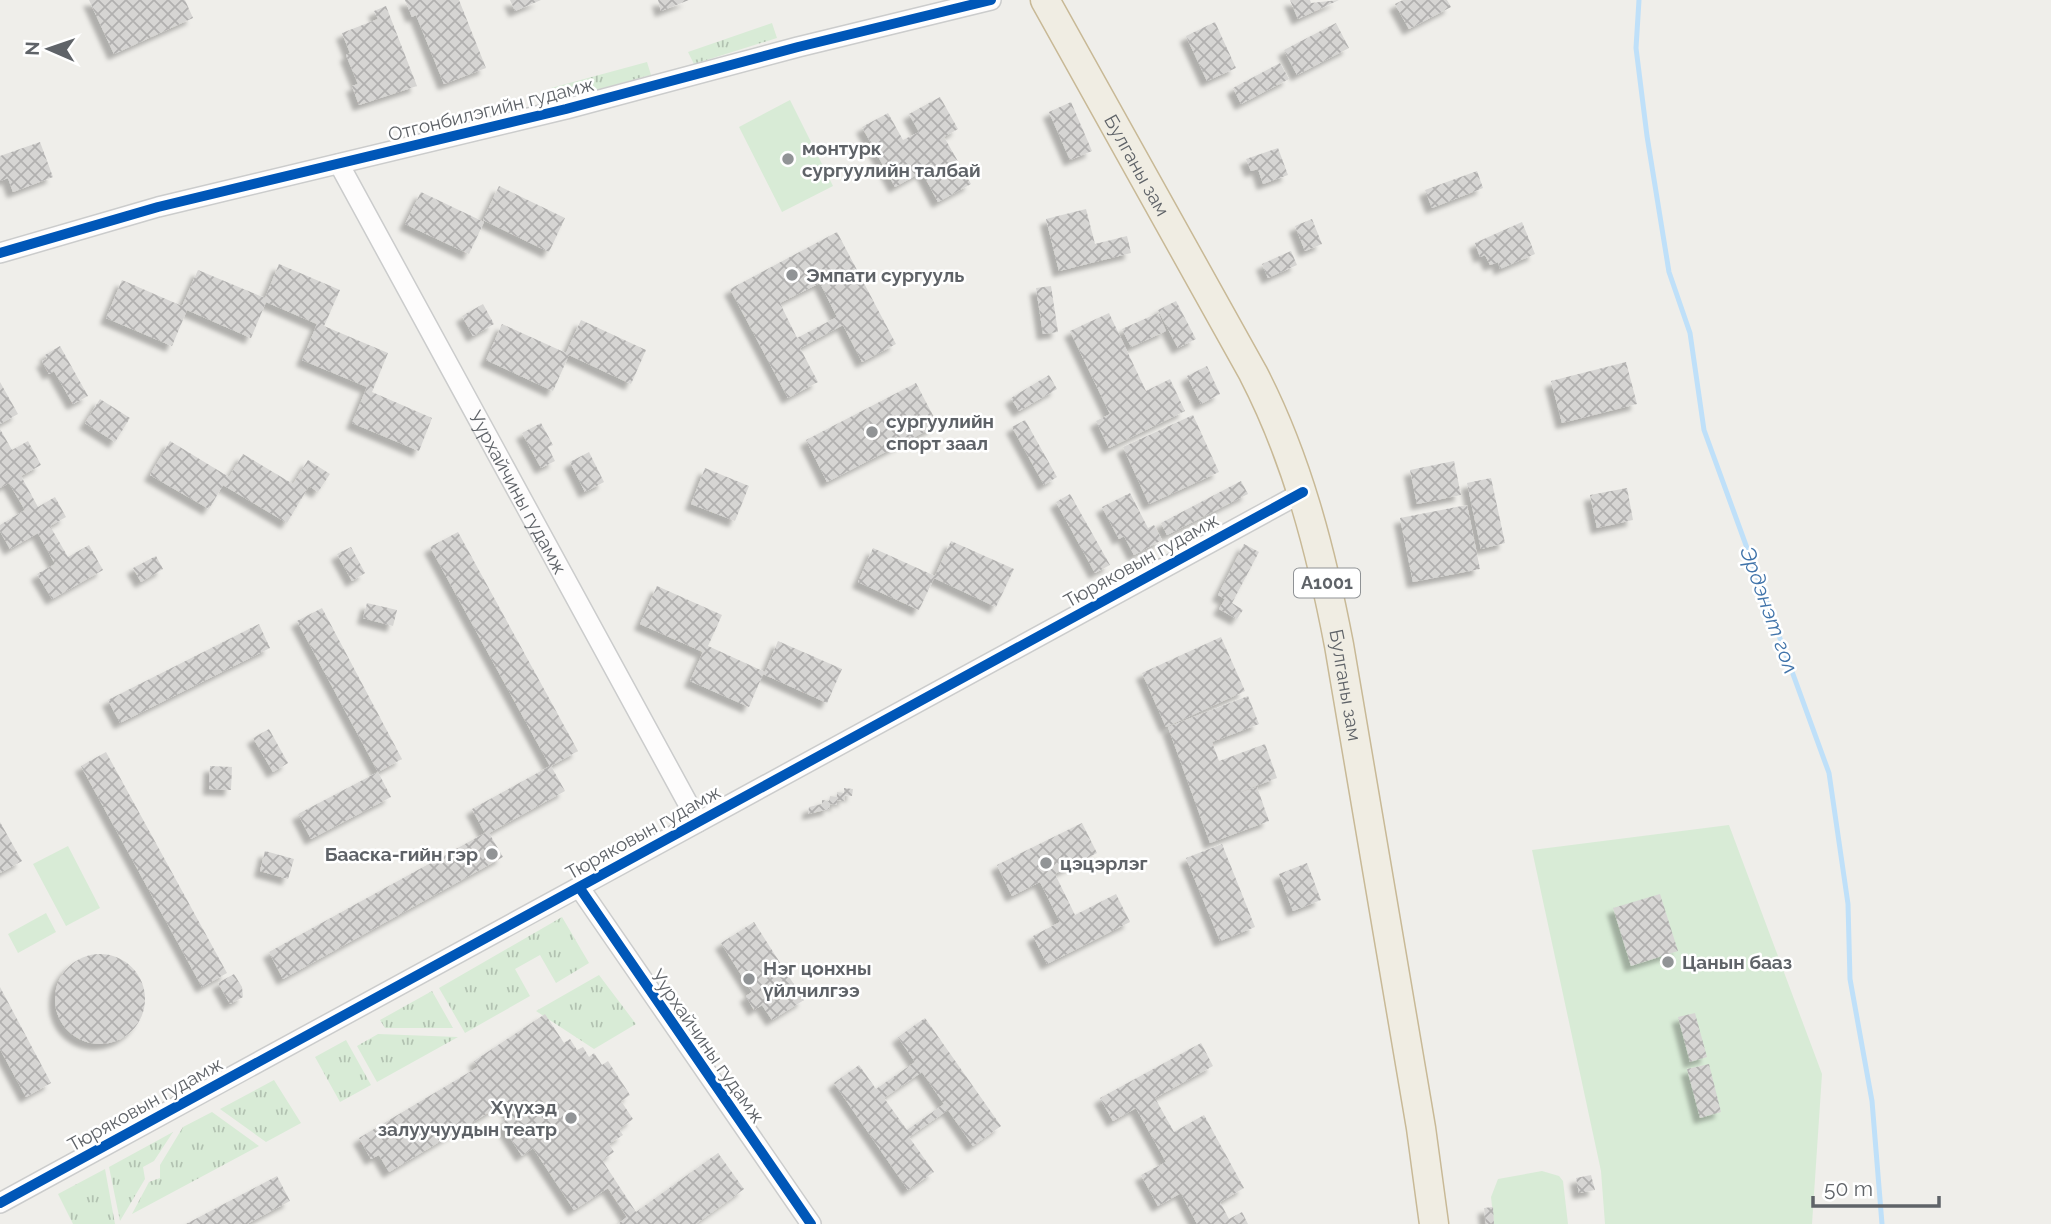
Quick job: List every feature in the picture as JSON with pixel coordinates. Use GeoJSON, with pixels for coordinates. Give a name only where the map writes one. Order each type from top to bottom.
{"type":"FeatureCollection","features":[{"type":"Feature","properties":{"kind":"highway","name":"Булганы зам"},"geometry":{"type":"LineString","coordinates":[[1045,0],[1253,373],[1273,412],[1303,492],[1329,590],[1339,645],[1421,1128],[1434,1224]]}},
{"type":"Feature","properties":{"kind":"street","name":"Отгонбилэгийн гудамж"},"geometry":{"type":"LineString","coordinates":[[0,253],[158,207],[566,110],[799,47],[991,0]]}},
{"type":"Feature","properties":{"kind":"street","name":"Уурхайчины гудамж"},"geometry":{"type":"LineString","coordinates":[[339,164],[698,822]]}},
{"type":"Feature","properties":{"kind":"street","name":"Тюряковын гудамж"},"geometry":{"type":"LineString","coordinates":[[0,1203],[1303,492]]}},
{"type":"Feature","properties":{"kind":"street","name":"Уурхайчины гудамж"},"geometry":{"type":"LineString","coordinates":[[579,887],[811,1224]]}},
{"type":"Feature","properties":{"kind":"green space"},"geometry":{"type":"Polygon","coordinates":[[[772,23],[777,38],[694,64],[688,52],[772,23]]]}},
{"type":"Feature","properties":{"kind":"green space"},"geometry":{"type":"Polygon","coordinates":[[[647,62],[651,75],[566,98],[551,88],[647,62]]]}},
{"type":"Feature","properties":{"kind":"green space","name":"монтурк сургуулийн талбай"},"geometry":{"type":"Polygon","coordinates":[[[790,100],[833,186],[782,212],[739,127],[790,100]]]}},
{"type":"Feature","properties":{"kind":"green space","name":"Цанын бааз"},"geometry":{"type":"Polygon","coordinates":[[[1729,825],[1822,1074],[1812,1224],[1605,1224],[1601,1171],[1532,850],[1729,825]]]}},
{"type":"Feature","properties":{"kind":"green space"},"geometry":{"type":"Polygon","coordinates":[[[68,846],[100,908],[66,926],[33,864],[68,846]]]}},
{"type":"Feature","properties":{"kind":"green space"},"geometry":{"type":"Polygon","coordinates":[[[46,913],[56,932],[18,953],[8,934],[46,913]]]}},
{"type":"Feature","properties":{"kind":"green space"},"geometry":{"type":"Polygon","coordinates":[[[562,917],[589,963],[556,983],[540,955],[515,969],[530,996],[465,1033],[439,988],[562,917]]]}},
{"type":"Feature","properties":{"kind":"green space"},"geometry":{"type":"Polygon","coordinates":[[[599,975],[636,1024],[594,1049],[536,1011],[599,975]]]}},
{"type":"Feature","properties":{"kind":"green space"},"geometry":{"type":"Polygon","coordinates":[[[432,991],[453,1028],[385,1028],[380,1020],[432,991]]]}},
{"type":"Feature","properties":{"kind":"green space"},"geometry":{"type":"Polygon","coordinates":[[[378,1034],[458,1037],[377,1082],[357,1046],[378,1034]]]}},
{"type":"Feature","properties":{"kind":"green space"},"geometry":{"type":"Polygon","coordinates":[[[346,1040],[371,1085],[340,1102],[315,1057],[346,1040]]]}},
{"type":"Feature","properties":{"kind":"green space"},"geometry":{"type":"Polygon","coordinates":[[[274,1080],[301,1123],[266,1142],[220,1109],[274,1080]]]}},
{"type":"Feature","properties":{"kind":"green space"},"geometry":{"type":"Polygon","coordinates":[[[212,1112],[259,1146],[132,1214],[149,1182],[160,1178],[160,1165],[183,1127],[212,1112]]]}},
{"type":"Feature","properties":{"kind":"green space"},"geometry":{"type":"Polygon","coordinates":[[[173,1132],[154,1161],[143,1167],[145,1179],[120,1221],[109,1167],[173,1132]]]}},
{"type":"Feature","properties":{"kind":"green space"},"geometry":{"type":"Polygon","coordinates":[[[105,1169],[115,1224],[73,1224],[58,1194],[105,1169]]]}},
{"type":"Feature","properties":{"kind":"green space"},"geometry":{"type":"Polygon","coordinates":[[[1542,1171],[1559,1176],[1563,1181],[1568,1224],[1494,1224],[1491,1197],[1498,1179],[1542,1171]]]}},
{"type":"Feature","properties":{"kind":"building"},"geometry":{"type":"Polygon","coordinates":[[[89,0],[185,0],[193,18],[114,54],[89,0]]]}},
{"type":"Feature","properties":{"kind":"building"},"geometry":{"type":"Polygon","coordinates":[[[405,0],[459,0],[486,68],[444,84],[416,15],[412,17],[405,0]]]}},
{"type":"Feature","properties":{"kind":"building"},"geometry":{"type":"Polygon","coordinates":[[[510,0],[541,0],[515,11],[510,0]]]}},
{"type":"Feature","properties":{"kind":"building"},"geometry":{"type":"Polygon","coordinates":[[[658,0],[689,0],[661,11],[658,0]]]}},
{"type":"Feature","properties":{"kind":"building"},"geometry":{"type":"Polygon","coordinates":[[[1290,0],[1310,0],[1311,3],[1339,0],[1298,19],[1290,0]]]}},
{"type":"Feature","properties":{"kind":"building"},"geometry":{"type":"Polygon","coordinates":[[[1403,0],[1447,0],[1451,7],[1409,29],[1395,4],[1403,0]]]}},
{"type":"Feature","properties":{"kind":"building"},"geometry":{"type":"Polygon","coordinates":[[[386,6],[417,86],[359,105],[352,86],[358,84],[346,55],[350,53],[342,33],[378,19],[374,11],[386,6]]]}},
{"type":"Feature","properties":{"kind":"building"},"geometry":{"type":"Polygon","coordinates":[[[1215,22],[1236,68],[1207,81],[1186,36],[1215,22]]]}},
{"type":"Feature","properties":{"kind":"building"},"geometry":{"type":"Polygon","coordinates":[[[1336,23],[1349,48],[1297,75],[1284,50],[1336,23]]]}},
{"type":"Feature","properties":{"kind":"building"},"geometry":{"type":"Polygon","coordinates":[[[1280,63],[1289,79],[1241,104],[1233,88],[1280,63]]]}},
{"type":"Feature","properties":{"kind":"building"},"geometry":{"type":"Polygon","coordinates":[[[940,97],[958,129],[944,137],[971,184],[938,202],[922,172],[895,187],[862,127],[888,113],[903,140],[919,132],[909,114],[940,97]]]}},
{"type":"Feature","properties":{"kind":"building"},"geometry":{"type":"Polygon","coordinates":[[[1071,102],[1092,151],[1070,160],[1049,112],[1071,102]]]}},
{"type":"Feature","properties":{"kind":"building"},"geometry":{"type":"Polygon","coordinates":[[[40,142],[53,177],[13,192],[8,178],[0,181],[0,156],[40,142]]]}},
{"type":"Feature","properties":{"kind":"building"},"geometry":{"type":"Polygon","coordinates":[[[1278,148],[1288,175],[1263,184],[1258,169],[1251,171],[1246,159],[1278,148]]]}},
{"type":"Feature","properties":{"kind":"building"},"geometry":{"type":"Polygon","coordinates":[[[1477,171],[1483,188],[1432,208],[1425,190],[1477,171]]]}},
{"type":"Feature","properties":{"kind":"building"},"geometry":{"type":"Polygon","coordinates":[[[499,186],[565,218],[549,252],[483,220],[499,186]]]}},
{"type":"Feature","properties":{"kind":"building"},"geometry":{"type":"Polygon","coordinates":[[[421,192],[484,222],[469,254],[405,224],[421,192]]]}},
{"type":"Feature","properties":{"kind":"building"},"geometry":{"type":"Polygon","coordinates":[[[1086,209],[1095,244],[1127,236],[1131,253],[1059,271],[1046,219],[1086,209]]]}},
{"type":"Feature","properties":{"kind":"building"},"geometry":{"type":"Polygon","coordinates":[[[1312,219],[1322,244],[1305,251],[1295,226],[1312,219]]]}},
{"type":"Feature","properties":{"kind":"building"},"geometry":{"type":"Polygon","coordinates":[[[1522,222],[1535,254],[1500,269],[1498,262],[1490,265],[1485,255],[1480,257],[1475,243],[1522,222]]]}},
{"type":"Feature","properties":{"kind":"building","name":"Эмпати сургууль"},"geometry":{"type":"Polygon","coordinates":[[[837,232],[896,344],[862,362],[843,325],[800,348],[818,382],[788,398],[730,289],[837,232]],[[820,283],[780,303],[797,338],[837,317],[820,283]]]}},
{"type":"Feature","properties":{"kind":"building"},"geometry":{"type":"Polygon","coordinates":[[[1291,251],[1297,265],[1268,278],[1262,264],[1291,251]]]}},
{"type":"Feature","properties":{"kind":"building"},"geometry":{"type":"Polygon","coordinates":[[[279,264],[340,290],[324,326],[388,353],[372,392],[432,418],[419,451],[352,423],[367,387],[302,360],[317,324],[266,302],[251,338],[187,310],[172,346],[106,318],[122,280],[182,306],[198,270],[265,298],[279,264]]]}},
{"type":"Feature","properties":{"kind":"building"},"geometry":{"type":"Polygon","coordinates":[[[1051,286],[1058,332],[1043,334],[1036,288],[1051,286]]]}},
{"type":"Feature","properties":{"kind":"building"},"geometry":{"type":"Polygon","coordinates":[[[1176,301],[1196,339],[1178,348],[1158,310],[1176,301]]]}},
{"type":"Feature","properties":{"kind":"building"},"geometry":{"type":"Polygon","coordinates":[[[483,304],[494,324],[473,336],[462,316],[483,304]]]}},
{"type":"Feature","properties":{"kind":"building"},"geometry":{"type":"Polygon","coordinates":[[[1109,313],[1146,391],[1170,379],[1185,411],[1109,448],[1096,421],[1110,414],[1070,331],[1109,313]]]}},
{"type":"Feature","properties":{"kind":"building"},"geometry":{"type":"Polygon","coordinates":[[[1158,313],[1166,331],[1131,347],[1122,329],[1158,313]]]}},
{"type":"Feature","properties":{"kind":"building"},"geometry":{"type":"Polygon","coordinates":[[[581,320],[646,350],[631,384],[569,355],[553,391],[486,360],[502,324],[566,353],[581,320]]]}},
{"type":"Feature","properties":{"kind":"building"},"geometry":{"type":"Polygon","coordinates":[[[60,346],[88,396],[73,404],[54,371],[49,374],[42,361],[47,359],[45,355],[60,346]]]}},
{"type":"Feature","properties":{"kind":"building"},"geometry":{"type":"Polygon","coordinates":[[[1626,362],[1637,404],[1562,423],[1551,381],[1626,362]]]}},
{"type":"Feature","properties":{"kind":"building"},"geometry":{"type":"Polygon","coordinates":[[[1207,366],[1220,394],[1201,404],[1187,376],[1207,366]]]}},
{"type":"Feature","properties":{"kind":"building"},"geometry":{"type":"Polygon","coordinates":[[[1049,375],[1057,389],[1019,411],[1011,398],[1049,375]]]}},
{"type":"Feature","properties":{"kind":"building"},"geometry":{"type":"Polygon","coordinates":[[[0,382],[18,414],[0,424],[0,382]]]}},
{"type":"Feature","properties":{"kind":"building","name":"сургуулийн спорт заал"},"geometry":{"type":"Polygon","coordinates":[[[916,383],[938,425],[827,482],[806,440],[916,383]]]}},
{"type":"Feature","properties":{"kind":"building"},"geometry":{"type":"Polygon","coordinates":[[[100,399],[130,418],[115,442],[85,423],[100,399]]]}},
{"type":"Feature","properties":{"kind":"building"},"geometry":{"type":"Polygon","coordinates":[[[1193,415],[1219,472],[1149,504],[1123,447],[1193,415]]]}},
{"type":"Feature","properties":{"kind":"building"},"geometry":{"type":"Polygon","coordinates":[[[1025,420],[1057,477],[1044,485],[1012,427],[1025,420]]]}},
{"type":"Feature","properties":{"kind":"building"},"geometry":{"type":"Polygon","coordinates":[[[541,423],[553,445],[548,447],[555,461],[541,468],[522,433],[541,423]]]}},
{"type":"Feature","properties":{"kind":"building"},"geometry":{"type":"Polygon","coordinates":[[[0,429],[12,450],[28,441],[41,465],[21,476],[38,507],[55,497],[66,517],[50,526],[68,557],[89,545],[103,570],[52,599],[37,574],[55,564],[38,533],[10,549],[0,531],[0,525],[25,510],[9,483],[0,488],[0,429]]]}},
{"type":"Feature","properties":{"kind":"building"},"geometry":{"type":"Polygon","coordinates":[[[170,441],[229,477],[243,454],[293,484],[308,460],[330,474],[318,492],[309,486],[287,523],[223,485],[209,509],[150,475],[170,441]]]}},
{"type":"Feature","properties":{"kind":"building"},"geometry":{"type":"Polygon","coordinates":[[[589,452],[604,482],[585,492],[570,462],[589,452]]]}},
{"type":"Feature","properties":{"kind":"building"},"geometry":{"type":"Polygon","coordinates":[[[1454,461],[1461,495],[1417,504],[1410,470],[1454,461]]]}},
{"type":"Feature","properties":{"kind":"building"},"geometry":{"type":"Polygon","coordinates":[[[705,468],[749,486],[735,521],[691,504],[705,468]]]}},
{"type":"Feature","properties":{"kind":"building"},"geometry":{"type":"Polygon","coordinates":[[[1491,478],[1505,543],[1481,549],[1467,483],[1491,478]]]}},
{"type":"Feature","properties":{"kind":"building"},"geometry":{"type":"Polygon","coordinates":[[[1241,481],[1248,494],[1167,535],[1161,523],[1241,481]]]}},
{"type":"Feature","properties":{"kind":"building"},"geometry":{"type":"Polygon","coordinates":[[[1627,488],[1633,520],[1597,528],[1590,495],[1627,488]]]}},
{"type":"Feature","properties":{"kind":"building"},"geometry":{"type":"Polygon","coordinates":[[[1130,493],[1148,528],[1154,525],[1162,540],[1134,555],[1124,536],[1119,539],[1102,507],[1130,493]]]}},
{"type":"Feature","properties":{"kind":"building"},"geometry":{"type":"Polygon","coordinates":[[[1070,494],[1110,565],[1095,573],[1056,502],[1070,494]]]}},
{"type":"Feature","properties":{"kind":"building"},"geometry":{"type":"Polygon","coordinates":[[[1467,505],[1480,569],[1413,582],[1400,518],[1467,505]]]}},
{"type":"Feature","properties":{"kind":"building"},"geometry":{"type":"Polygon","coordinates":[[[458,532],[578,751],[551,766],[565,791],[489,833],[503,857],[283,979],[269,952],[485,833],[472,809],[550,766],[430,547],[458,532]]]}},
{"type":"Feature","properties":{"kind":"building"},"geometry":{"type":"Polygon","coordinates":[[[951,541],[1014,569],[996,607],[934,578],[951,541]]]}},
{"type":"Feature","properties":{"kind":"building"},"geometry":{"type":"Polygon","coordinates":[[[1244,544],[1259,552],[1232,603],[1243,610],[1237,619],[1219,609],[1225,599],[1218,595],[1244,544]]]}},
{"type":"Feature","properties":{"kind":"building"},"geometry":{"type":"Polygon","coordinates":[[[351,547],[365,573],[352,581],[337,554],[351,547]]]}},
{"type":"Feature","properties":{"kind":"building"},"geometry":{"type":"Polygon","coordinates":[[[873,548],[935,576],[919,610],[858,582],[873,548]]]}},
{"type":"Feature","properties":{"kind":"building"},"geometry":{"type":"Polygon","coordinates":[[[156,556],[163,569],[141,582],[133,568],[156,556]]]}},
{"type":"Feature","properties":{"kind":"building"},"geometry":{"type":"Polygon","coordinates":[[[657,586],[722,615],[708,646],[765,672],[778,641],[842,669],[827,703],[763,674],[749,707],[690,681],[703,652],[640,624],[657,586]]]}},
{"type":"Feature","properties":{"kind":"building"},"geometry":{"type":"Polygon","coordinates":[[[367,603],[397,610],[393,626],[363,618],[367,603]]]}},
{"type":"Feature","properties":{"kind":"building"},"geometry":{"type":"Polygon","coordinates":[[[322,608],[402,759],[378,772],[297,621],[322,608]]]}},
{"type":"Feature","properties":{"kind":"building"},"geometry":{"type":"Polygon","coordinates":[[[259,624],[270,648],[120,723],[108,700],[259,624]]]}},
{"type":"Feature","properties":{"kind":"building"},"geometry":{"type":"Polygon","coordinates":[[[1221,637],[1245,691],[1166,727],[1142,673],[1221,637]]]}},
{"type":"Feature","properties":{"kind":"building"},"geometry":{"type":"Polygon","coordinates":[[[1248,696],[1259,724],[1212,742],[1219,761],[1265,744],[1277,778],[1230,796],[1257,787],[1269,821],[1210,843],[1168,727],[1248,696]]]}},
{"type":"Feature","properties":{"kind":"building"},"geometry":{"type":"Polygon","coordinates":[[[269,729],[288,763],[273,772],[253,738],[269,729]]]}},
{"type":"Feature","properties":{"kind":"building"},"geometry":{"type":"Polygon","coordinates":[[[106,752],[227,973],[202,987],[81,766],[106,752]]]}},
{"type":"Feature","properties":{"kind":"building"},"geometry":{"type":"Polygon","coordinates":[[[210,766],[232,767],[231,790],[209,789],[210,766]]]}},
{"type":"Feature","properties":{"kind":"building"},"geometry":{"type":"Polygon","coordinates":[[[378,772],[391,797],[311,839],[298,814],[378,772]]]}},
{"type":"Feature","properties":{"kind":"building"},"geometry":{"type":"Polygon","coordinates":[[[844,788],[853,789],[852,796],[845,795],[844,801],[837,800],[837,805],[830,804],[829,809],[808,814],[809,807],[822,804],[822,800],[829,801],[830,796],[837,797],[837,792],[844,793],[844,788]]]}},
{"type":"Feature","properties":{"kind":"building"},"geometry":{"type":"Polygon","coordinates":[[[0,822],[22,861],[0,873],[0,822]]]}},
{"type":"Feature","properties":{"kind":"building"},"geometry":{"type":"Polygon","coordinates":[[[1082,823],[1097,853],[1055,874],[1075,915],[1116,894],[1130,922],[1047,964],[1033,936],[1060,922],[1040,882],[1012,896],[997,865],[1082,823]]]}},
{"type":"Feature","properties":{"kind":"building"},"geometry":{"type":"Polygon","coordinates":[[[1222,844],[1255,927],[1220,941],[1186,858],[1222,844]]]}},
{"type":"Feature","properties":{"kind":"building"},"geometry":{"type":"Polygon","coordinates":[[[265,851],[294,859],[288,879],[260,871],[265,851]]]}},
{"type":"Feature","properties":{"kind":"building"},"geometry":{"type":"Polygon","coordinates":[[[1307,863],[1321,900],[1293,911],[1279,874],[1307,863]]]}},
{"type":"Feature","properties":{"kind":"building"},"geometry":{"type":"Polygon","coordinates":[[[1660,894],[1678,951],[1631,966],[1613,908],[1660,894]]]}},
{"type":"Feature","properties":{"kind":"building"},"geometry":{"type":"Polygon","coordinates":[[[754,922],[804,1000],[772,1020],[762,1005],[754,1010],[746,996],[752,992],[721,943],[754,922]]]}},
{"type":"Feature","properties":{"kind":"building"},"geometry":{"type":"Polygon","coordinates":[[[100,954],[117,957],[132,967],[142,982],[145,999],[142,1016],[132,1031],[117,1041],[100,1044],[83,1041],[68,1031],[58,1016],[55,999],[58,982],[68,967],[83,957],[100,954]]]}},
{"type":"Feature","properties":{"kind":"building"},"geometry":{"type":"Polygon","coordinates":[[[234,974],[242,987],[243,997],[230,1004],[218,983],[234,974]]]}},
{"type":"Feature","properties":{"kind":"building"},"geometry":{"type":"Polygon","coordinates":[[[0,987],[51,1083],[26,1097],[0,1049],[0,987]]]}},
{"type":"Feature","properties":{"kind":"building"},"geometry":{"type":"Polygon","coordinates":[[[1695,1013],[1707,1057],[1690,1062],[1678,1017],[1695,1013]]]}},
{"type":"Feature","properties":{"kind":"building","name":"Хүүхэд залуучуудын театр"},"geometry":{"type":"Polygon","coordinates":[[[545,1014],[564,1043],[570,1039],[577,1050],[583,1047],[589,1057],[594,1053],[602,1065],[608,1061],[630,1095],[621,1101],[633,1119],[619,1129],[623,1135],[609,1144],[614,1152],[602,1160],[636,1212],[718,1153],[744,1189],[696,1224],[618,1224],[627,1217],[608,1188],[574,1210],[533,1148],[522,1156],[501,1124],[511,1116],[503,1104],[389,1172],[379,1155],[371,1159],[359,1138],[478,1067],[474,1061],[545,1014]]]}},
{"type":"Feature","properties":{"kind":"building"},"geometry":{"type":"Polygon","coordinates":[[[925,1018],[1001,1126],[973,1146],[948,1110],[909,1137],[934,1172],[908,1190],[834,1083],[859,1065],[876,1089],[915,1062],[898,1037],[925,1018]],[[922,1072],[884,1098],[907,1130],[944,1104],[922,1072]]]}},
{"type":"Feature","properties":{"kind":"building"},"geometry":{"type":"Polygon","coordinates":[[[1201,1043],[1213,1066],[1155,1098],[1174,1132],[1204,1115],[1244,1188],[1220,1202],[1229,1219],[1242,1212],[1248,1224],[1197,1224],[1181,1193],[1158,1206],[1141,1175],[1166,1162],[1136,1108],[1113,1121],[1100,1098],[1201,1043]]]}},
{"type":"Feature","properties":{"kind":"building"},"geometry":{"type":"Polygon","coordinates":[[[1709,1064],[1721,1112],[1700,1118],[1687,1069],[1709,1064]]]}},
{"type":"Feature","properties":{"kind":"building"},"geometry":{"type":"Polygon","coordinates":[[[1591,1175],[1595,1190],[1579,1193],[1576,1178],[1591,1175]]]}},
{"type":"Feature","properties":{"kind":"building"},"geometry":{"type":"Polygon","coordinates":[[[277,1176],[290,1201],[247,1224],[186,1224],[277,1176]]]}},
{"type":"Feature","properties":{"kind":"building"},"geometry":{"type":"Polygon","coordinates":[[[1493,1207],[1494,1224],[1486,1224],[1484,1208],[1493,1207]]]}},
{"type":"Feature","properties":{"kind":"waterway","name":"Эрдэнэт гол"},"geometry":{"type":"LineString","coordinates":[[1639,0],[1636,48],[1647,136],[1669,272],[1690,333],[1704,430],[1829,773],[1848,904],[1850,979],[1872,1101],[1882,1224]]}},
{"type":"Feature","properties":{"kind":"cycle path"},"geometry":{"type":"LineString","coordinates":[[0,253],[158,207],[566,109],[798,47],[991,0]]}},
{"type":"Feature","properties":{"kind":"cycle path"},"geometry":{"type":"LineString","coordinates":[[0,1203],[1303,492]]}},
{"type":"Feature","properties":{"kind":"cycle path"},"geometry":{"type":"LineString","coordinates":[[579,887],[811,1224]]}},
{"type":"Feature","properties":{"kind":"place","name":"монтурк сургуулийн талбай"},"geometry":{"type":"Point","coordinates":[788,159]}},
{"type":"Feature","properties":{"kind":"place","name":"Эмпати сургууль"},"geometry":{"type":"Point","coordinates":[792,275]}},
{"type":"Feature","properties":{"kind":"place","name":"сургуулийн спорт заал"},"geometry":{"type":"Point","coordinates":[872,432]}},
{"type":"Feature","properties":{"kind":"place","name":"Бааска-гийн гэр"},"geometry":{"type":"Point","coordinates":[492,854]}},
{"type":"Feature","properties":{"kind":"place","name":"цэцэрлэг"},"geometry":{"type":"Point","coordinates":[1046,863]}},
{"type":"Feature","properties":{"kind":"place","name":"Цанын бааз"},"geometry":{"type":"Point","coordinates":[1668,962]}},
{"type":"Feature","properties":{"kind":"place","name":"Нэг цонхны үйлчилгээ"},"geometry":{"type":"Point","coordinates":[749,979]}},
{"type":"Feature","properties":{"kind":"place","name":"Хүүхэд залуучуудын театр"},"geometry":{"type":"Point","coordinates":[571,1118]}}]}
